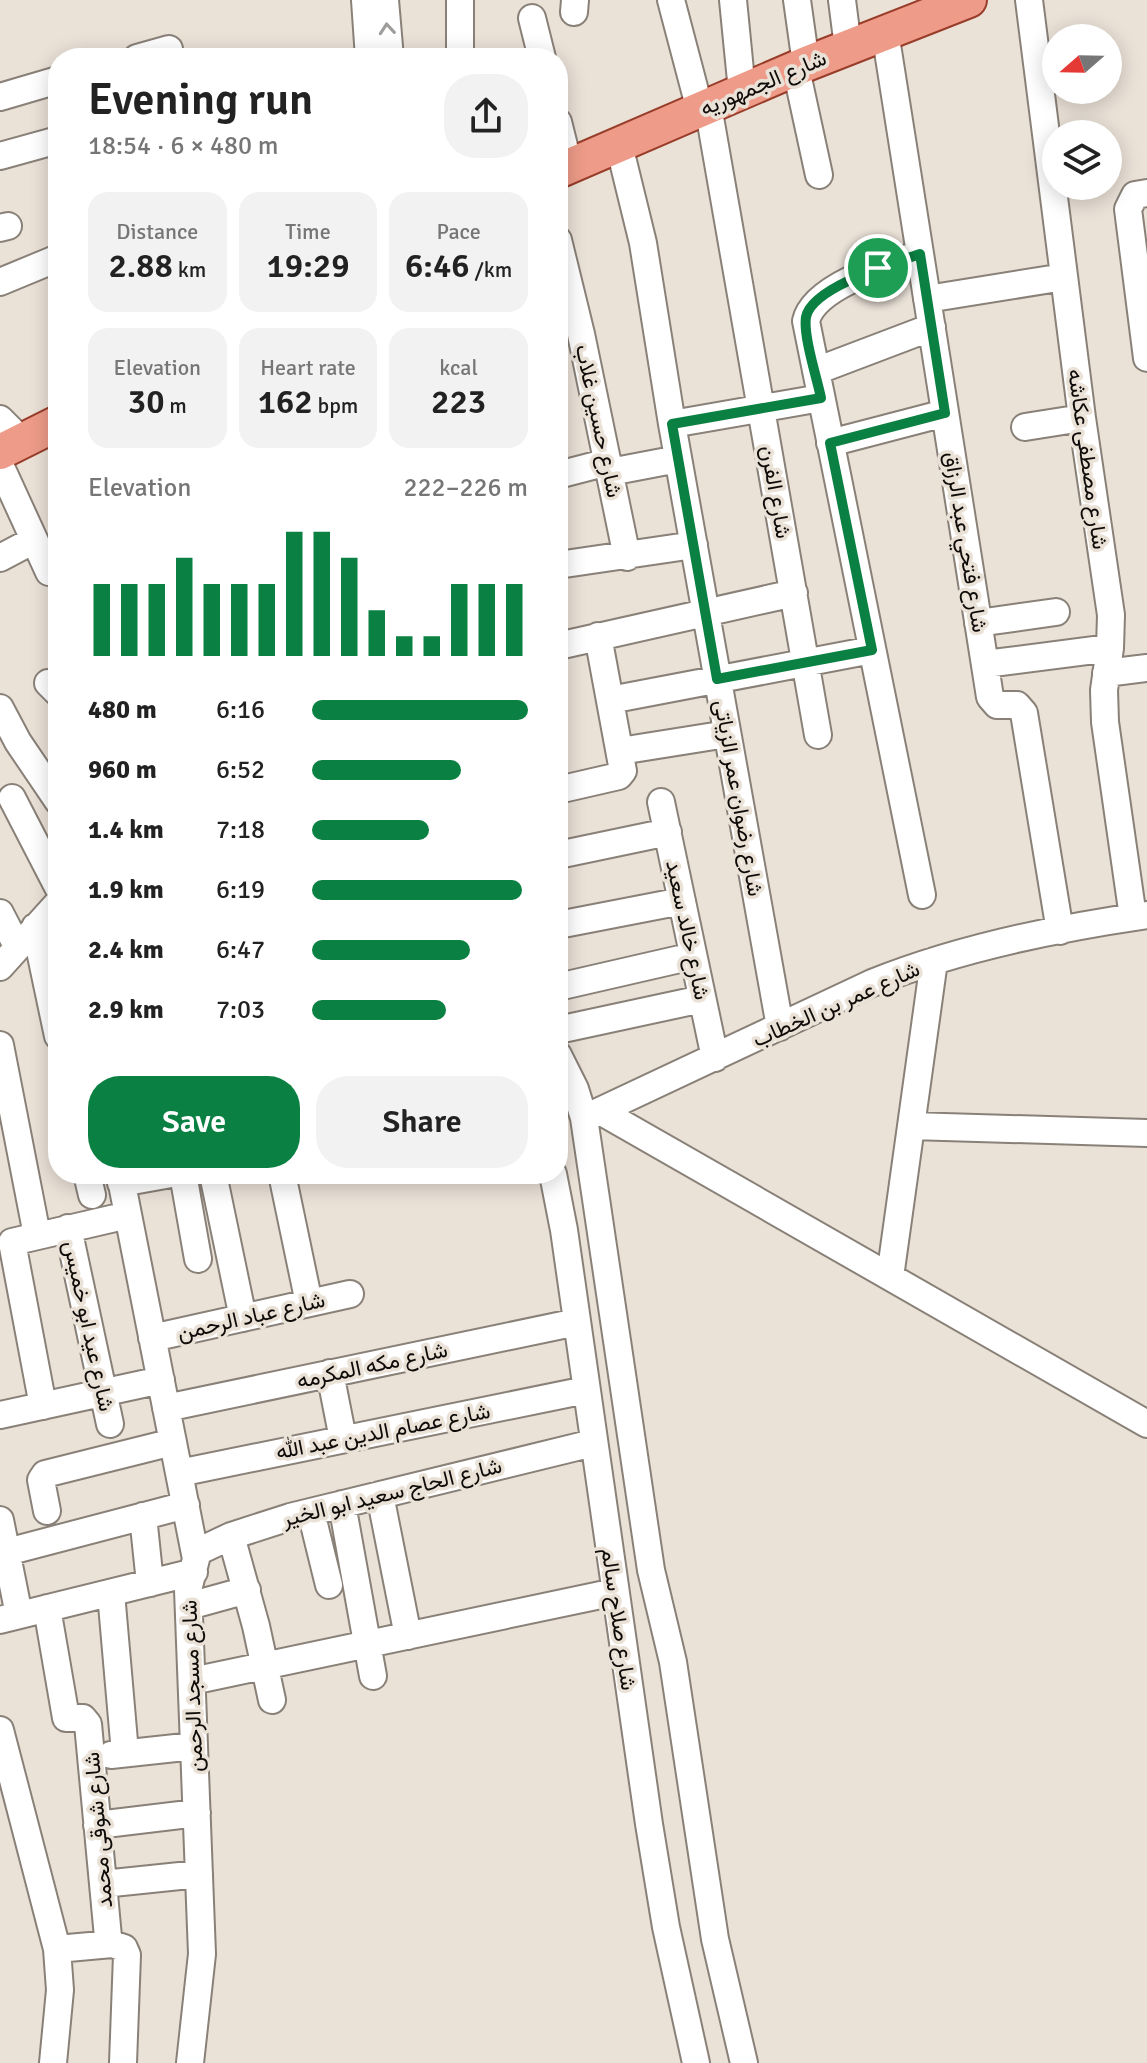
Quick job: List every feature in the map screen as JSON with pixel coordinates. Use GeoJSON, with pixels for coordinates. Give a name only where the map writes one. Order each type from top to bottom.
{"type":"FeatureCollection","features":[{"type":"Feature","properties":{"kind":"main road","name":"شارع الجمهوريه"},"geometry":{"type":"LineString","coordinates":[[568,166],[885,32],[928,7],[969,0]]}},
{"type":"Feature","properties":{"kind":"main road"},"geometry":{"type":"LineString","coordinates":[[6,444],[48,427]]}},
{"type":"Feature","properties":{"kind":"street"},"geometry":{"type":"LineString","coordinates":[[365,0],[368,48]]}},
{"type":"Feature","properties":{"kind":"street"},"geometry":{"type":"LineString","coordinates":[[385,0],[389,48]]}},
{"type":"Feature","properties":{"kind":"street"},"geometry":{"type":"LineString","coordinates":[[460,0],[460,48]]}},
{"type":"Feature","properties":{"kind":"street","name":"شارع الفرن"},"geometry":{"type":"LineString","coordinates":[[671,0],[704,108],[761,408],[818,735]]}},
{"type":"Feature","properties":{"kind":"street"},"geometry":{"type":"LineString","coordinates":[[733,0],[742,91]]}},
{"type":"Feature","properties":{"kind":"street"},"geometry":{"type":"LineString","coordinates":[[797,0],[801,67],[819,175]]}},
{"type":"Feature","properties":{"kind":"street"},"geometry":{"type":"LineString","coordinates":[[842,0],[848,47]]}},
{"type":"Feature","properties":{"kind":"street","name":"شارع مصطفى عكاشه"},"geometry":{"type":"LineString","coordinates":[[1029,0],[1082,418],[1111,615],[1105,722],[1140,916]]}},
{"type":"Feature","properties":{"kind":"street"},"geometry":{"type":"LineString","coordinates":[[532,18],[540,48]]}},
{"type":"Feature","properties":{"kind":"street","name":"شارع فتحي عبد الرزاق"},"geometry":{"type":"LineString","coordinates":[[885,32],[991,700],[1001,706],[1017,705],[1024,713],[1060,931]]}},
{"type":"Feature","properties":{"kind":"street"},"geometry":{"type":"LineString","coordinates":[[0,97],[48,83]]}},
{"type":"Feature","properties":{"kind":"street"},"geometry":{"type":"LineString","coordinates":[[0,156],[48,143]]}},
{"type":"Feature","properties":{"kind":"street","name":"شارع رضوان عمر الزياتى"},"geometry":{"type":"LineString","coordinates":[[619,145],[643,243],[678,459],[780,1027]]}},
{"type":"Feature","properties":{"kind":"street"},"geometry":{"type":"LineString","coordinates":[[1147,193],[1135,195],[1128,209],[1147,358]]}},
{"type":"Feature","properties":{"kind":"street"},"geometry":{"type":"LineString","coordinates":[[920,254],[863,275],[811,307],[806,321],[922,895]]}},
{"type":"Feature","properties":{"kind":"street"},"geometry":{"type":"LineString","coordinates":[[0,282],[48,262]]}},
{"type":"Feature","properties":{"kind":"street"},"geometry":{"type":"LineString","coordinates":[[927,299],[1064,277]]}},
{"type":"Feature","properties":{"kind":"street"},"geometry":{"type":"LineString","coordinates":[[816,371],[932,327]]}},
{"type":"Feature","properties":{"kind":"street","name":"شارع حسين غلاب"},"geometry":{"type":"LineString","coordinates":[[570,337],[609,467],[627,557]]}},
{"type":"Feature","properties":{"kind":"street"},"geometry":{"type":"LineString","coordinates":[[672,424],[821,398]]}},
{"type":"Feature","properties":{"kind":"street"},"geometry":{"type":"LineString","coordinates":[[830,443],[945,413]]}},
{"type":"Feature","properties":{"kind":"street"},"geometry":{"type":"LineString","coordinates":[[1025,427],[1082,418]]}},
{"type":"Feature","properties":{"kind":"street"},"geometry":{"type":"LineString","coordinates":[[6,444],[34,540],[48,570]]}},
{"type":"Feature","properties":{"kind":"street"},"geometry":{"type":"LineString","coordinates":[[568,473],[678,459]]}},
{"type":"Feature","properties":{"kind":"street"},"geometry":{"type":"LineString","coordinates":[[0,558],[34,540]]}},
{"type":"Feature","properties":{"kind":"street"},"geometry":{"type":"LineString","coordinates":[[568,564],[694,545]]}},
{"type":"Feature","properties":{"kind":"street"},"geometry":{"type":"LineString","coordinates":[[568,644],[794,593]]}},
{"type":"Feature","properties":{"kind":"street"},"geometry":{"type":"LineString","coordinates":[[978,623],[1056,612]]}},
{"type":"Feature","properties":{"kind":"street"},"geometry":{"type":"LineString","coordinates":[[598,636],[621,762]]}},
{"type":"Feature","properties":{"kind":"street"},"geometry":{"type":"LineString","coordinates":[[610,700],[872,650]]}},
{"type":"Feature","properties":{"kind":"street"},"geometry":{"type":"LineString","coordinates":[[985,664],[1108,661],[1147,668]]}},
{"type":"Feature","properties":{"kind":"street"},"geometry":{"type":"LineString","coordinates":[[0,708],[24,752],[48,787]]}},
{"type":"Feature","properties":{"kind":"street"},"geometry":{"type":"LineString","coordinates":[[568,786],[621,762],[727,734]]}},
{"type":"Feature","properties":{"kind":"street"},"geometry":{"type":"LineString","coordinates":[[12,798],[48,868]]}},
{"type":"Feature","properties":{"kind":"street","name":"شارع خالد سعيد"},"geometry":{"type":"LineString","coordinates":[[661,802],[715,1058]]}},
{"type":"Feature","properties":{"kind":"street"},"geometry":{"type":"LineString","coordinates":[[568,853],[668,832]]}},
{"type":"Feature","properties":{"kind":"street"},"geometry":{"type":"LineString","coordinates":[[568,923],[682,901]]}},
{"type":"Feature","properties":{"kind":"street"},"geometry":{"type":"LineString","coordinates":[[0,913],[26,937],[48,1005]]}},
{"type":"Feature","properties":{"kind":"street"},"geometry":{"type":"LineString","coordinates":[[0,967],[48,914]]}},
{"type":"Feature","properties":{"kind":"street","name":"شارع عمر بن الخطاب"},"geometry":{"type":"LineString","coordinates":[[592,1114],[872,983],[934,961],[1060,931],[1140,916]]}},
{"type":"Feature","properties":{"kind":"street"},"geometry":{"type":"LineString","coordinates":[[568,985],[693,956]]}},
{"type":"Feature","properties":{"kind":"street"},"geometry":{"type":"LineString","coordinates":[[890,1277],[934,961]]}},
{"type":"Feature","properties":{"kind":"street"},"geometry":{"type":"LineString","coordinates":[[568,1028],[702,999]]}},
{"type":"Feature","properties":{"kind":"street"},"geometry":{"type":"LineString","coordinates":[[0,1045],[37,1235]]}},
{"type":"Feature","properties":{"kind":"street"},"geometry":{"type":"LineString","coordinates":[[568,1075],[592,1114],[653,1578],[673,1662],[715,1939],[744,2063]]}},
{"type":"Feature","properties":{"kind":"street"},"geometry":{"type":"LineString","coordinates":[[592,1114],[890,1277],[1147,1424]]}},
{"type":"Feature","properties":{"kind":"street"},"geometry":{"type":"LineString","coordinates":[[911,1126],[1147,1133]]}},
{"type":"Feature","properties":{"kind":"street","name":"شارع مسجد الرحمن"},"geometry":{"type":"LineString","coordinates":[[121,1184],[195,1562],[189,1582],[189,1606],[202,1974],[190,2063]]}},
{"type":"Feature","properties":{"kind":"street"},"geometry":{"type":"LineString","coordinates":[[171,1184],[198,1259]]}},
{"type":"Feature","properties":{"kind":"street"},"geometry":{"type":"LineString","coordinates":[[215,1184],[243,1318]]}},
{"type":"Feature","properties":{"kind":"street"},"geometry":{"type":"LineString","coordinates":[[284,1184],[309,1303]]}},
{"type":"Feature","properties":{"kind":"street","name":"شارع صلاح سالم"},"geometry":{"type":"LineString","coordinates":[[555,1184],[666,1927],[696,2063]]}},
{"type":"Feature","properties":{"kind":"street"},"geometry":{"type":"LineString","coordinates":[[43,1406],[11,1244],[14,1240],[128,1215]]}},
{"type":"Feature","properties":{"kind":"street","name":"شارع عيد ابو خميس"},"geometry":{"type":"LineString","coordinates":[[68,1228],[110,1424]]}},
{"type":"Feature","properties":{"kind":"street","name":"شارع عباد الرحمن"},"geometry":{"type":"LineString","coordinates":[[152,1338],[350,1294]]}},
{"type":"Feature","properties":{"kind":"street","name":"شارع مكه المكرمه"},"geometry":{"type":"LineString","coordinates":[[166,1408],[577,1322]]}},
{"type":"Feature","properties":{"kind":"street"},"geometry":{"type":"LineString","coordinates":[[330,1373],[343,1439]]}},
{"type":"Feature","properties":{"kind":"street"},"geometry":{"type":"LineString","coordinates":[[0,1415],[161,1380]]}},
{"type":"Feature","properties":{"kind":"street","name":"شارع عصام الدين عبد الله"},"geometry":{"type":"LineString","coordinates":[[179,1473],[586,1390]]}},
{"type":"Feature","properties":{"kind":"street"},"geometry":{"type":"LineString","coordinates":[[47,1511],[41,1480],[45,1474],[173,1442]]}},
{"type":"Feature","properties":{"kind":"street","name":"شارع الحاج سعيد ابو الخير"},"geometry":{"type":"LineString","coordinates":[[10,1617],[150,1583],[195,1562],[231,1536],[311,1512],[593,1443]]}},
{"type":"Feature","properties":{"kind":"street"},"geometry":{"type":"LineString","coordinates":[[380,1495],[408,1636]]}},
{"type":"Feature","properties":{"kind":"street"},"geometry":{"type":"LineString","coordinates":[[342,1504],[373,1676]]}},
{"type":"Feature","properties":{"kind":"street"},"geometry":{"type":"LineString","coordinates":[[7,1552],[186,1505]]}},
{"type":"Feature","properties":{"kind":"street"},"geometry":{"type":"LineString","coordinates":[[311,1512],[329,1585]]}},
{"type":"Feature","properties":{"kind":"street"},"geometry":{"type":"LineString","coordinates":[[143,1516],[150,1583]]}},
{"type":"Feature","properties":{"kind":"street"},"geometry":{"type":"LineString","coordinates":[[0,1520],[7,1552],[10,1617]]}},
{"type":"Feature","properties":{"kind":"street"},"geometry":{"type":"LineString","coordinates":[[231,1536],[247,1590],[272,1700]]}},
{"type":"Feature","properties":{"kind":"street"},"geometry":{"type":"LineString","coordinates":[[189,1606],[247,1590]]}},
{"type":"Feature","properties":{"kind":"street"},"geometry":{"type":"LineString","coordinates":[[192,1681],[615,1592]]}},
{"type":"Feature","properties":{"kind":"street"},"geometry":{"type":"LineString","coordinates":[[111,1593],[125,1753]]}},
{"type":"Feature","properties":{"kind":"street","name":"شارع شوقى محمد"},"geometry":{"type":"LineString","coordinates":[[47,1608],[66,1718],[83,1718],[87,1721],[112,1944],[124,1948],[127,1955],[123,2063]]}},
{"type":"Feature","properties":{"kind":"street"},"geometry":{"type":"LineString","coordinates":[[0,1730],[57,1949],[60,1990],[53,2063]]}},
{"type":"Feature","properties":{"kind":"street"},"geometry":{"type":"LineString","coordinates":[[91,1757],[194,1746]]}},
{"type":"Feature","properties":{"kind":"street"},"geometry":{"type":"LineString","coordinates":[[97,1825],[197,1813]]}},
{"type":"Feature","properties":{"kind":"street"},"geometry":{"type":"LineString","coordinates":[[103,1884],[199,1874]]}},
{"type":"Feature","properties":{"kind":"street"},"geometry":{"type":"LineString","coordinates":[[57,1949],[112,1944]]}},
{"type":"Feature","properties":{"kind":"route"},"geometry":{"type":"LineString","coordinates":[[920,254],[945,413],[830,443],[872,650],[717,679],[672,424],[821,398],[807,313],[827,294],[878,268],[920,254]]}}]}
